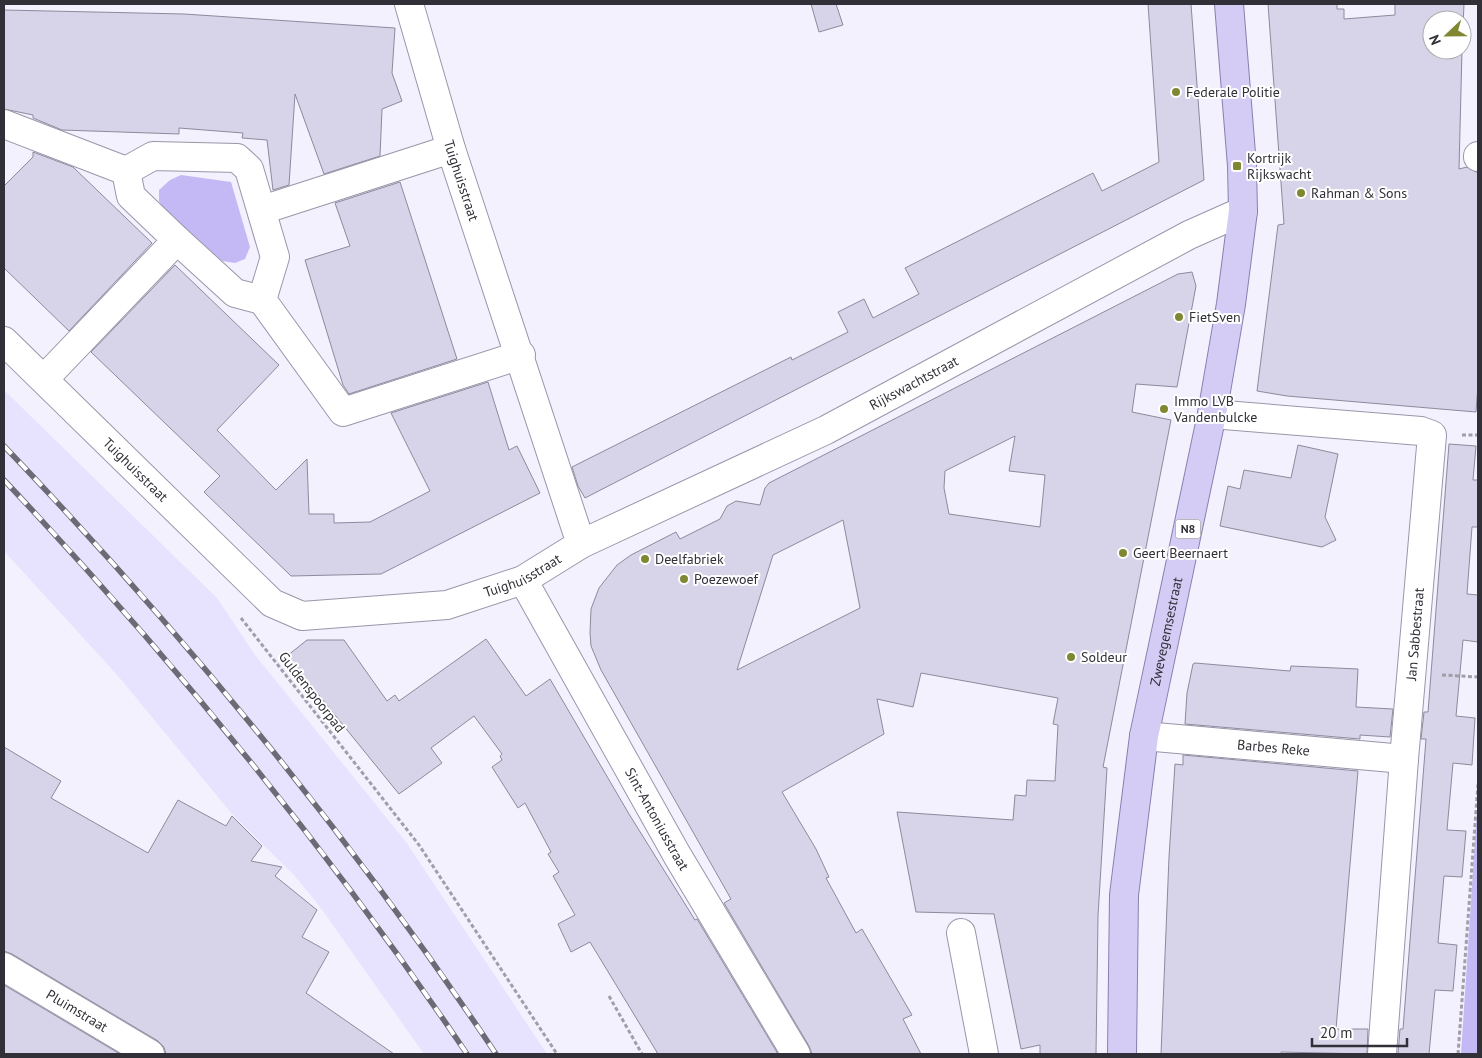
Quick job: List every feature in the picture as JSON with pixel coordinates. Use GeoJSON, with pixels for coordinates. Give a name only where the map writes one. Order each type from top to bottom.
{"type":"FeatureCollection","features":[{"type":"Feature","properties":{"kind":"main road","name":"Zwevegemsestraat"},"geometry":{"type":"LineString","coordinates":[[1122,1054],[1124,895],[1144,736],[1212,414],[1231,304],[1242,211],[1242,166],[1229,4]]}},
{"type":"Feature","properties":{"kind":"street","name":"Tuighuisstraat"},"geometry":{"type":"LineString","coordinates":[[4,341],[272,603],[302,616],[447,605],[523,580],[581,544],[520,355],[450,149],[409,4]]}},
{"type":"Feature","properties":{"kind":"street"},"geometry":{"type":"LineString","coordinates":[[4,124],[126,171]]}},
{"type":"Feature","properties":{"kind":"street"},"geometry":{"type":"LineString","coordinates":[[262,210],[450,149]]}},
{"type":"Feature","properties":{"kind":"street"},"geometry":{"type":"LineString","coordinates":[[126,171],[153,156],[237,158],[249,169],[275,257],[262,300]]}},
{"type":"Feature","properties":{"kind":"street"},"geometry":{"type":"LineString","coordinates":[[126,171],[131,196],[177,240],[235,293],[262,300],[343,412],[520,355]]}},
{"type":"Feature","properties":{"kind":"street","name":"Rijkswachtstraat"},"geometry":{"type":"LineString","coordinates":[[581,544],[826,430],[1189,235],[1242,211]]}},
{"type":"Feature","properties":{"kind":"street"},"geometry":{"type":"LineString","coordinates":[[44,379],[177,240]]}},
{"type":"Feature","properties":{"kind":"street","name":"Jan Sabbestraat"},"geometry":{"type":"LineString","coordinates":[[1212,414],[1421,431],[1432,435],[1404,759],[1382,1054]]}},
{"type":"Feature","properties":{"kind":"street","name":"Sint-Antoniusstraat"},"geometry":{"type":"LineString","coordinates":[[523,580],[677,855],[796,1054]]}},
{"type":"Feature","properties":{"kind":"street","name":"Barbes Reke"},"geometry":{"type":"LineString","coordinates":[[1144,736],[1404,759]]}},
{"type":"Feature","properties":{"kind":"street"},"geometry":{"type":"LineString","coordinates":[[961,933],[984,1054]]}},
{"type":"Feature","properties":{"kind":"street","name":"Pluimstraat"},"geometry":{"type":"LineString","coordinates":[[4,968],[150,1054]]}},
{"type":"Feature","properties":{"kind":"path","name":"Guldenspoorpad"},"geometry":{"type":"LineString","coordinates":[[236,610],[260,645],[419,845],[557,1054]]}},
{"type":"Feature","properties":{"kind":"path"},"geometry":{"type":"LineString","coordinates":[[1411,673],[1478,677]]}},
{"type":"Feature","properties":{"kind":"path"},"geometry":{"type":"LineString","coordinates":[[1458,1054],[1478,784]]}},
{"type":"Feature","properties":{"kind":"path"},"geometry":{"type":"LineString","coordinates":[[609,996],[642,1054]]}},
{"type":"Feature","properties":{"kind":"shaded area"},"geometry":{"type":"Polygon","coordinates":[[[181,175],[231,182],[250,247],[245,259],[235,263],[222,261],[163,208],[159,201],[159,190],[170,180],[181,175]]]}},
{"type":"Feature","properties":{"kind":"shaded area"},"geometry":{"type":"Polygon","coordinates":[[[4,390],[217,598],[255,655],[406,842],[547,1054],[424,1054],[318,904],[293,874],[232,814],[119,677],[4,551],[4,390]]]}},
{"type":"Feature","properties":{"kind":"shaded area"},"geometry":{"type":"Polygon","coordinates":[[[1478,794],[1478,1054],[1461,1054],[1478,794]]]}},
{"type":"Feature","properties":{"kind":"building"},"geometry":{"type":"Polygon","coordinates":[[[811,4],[836,4],[843,25],[819,32],[811,4]]]}},
{"type":"Feature","properties":{"kind":"building"},"geometry":{"type":"Polygon","coordinates":[[[1148,4],[1191,4],[1204,180],[585,498],[578,486],[572,467],[791,357],[792,360],[848,332],[838,312],[864,299],[873,318],[919,294],[905,268],[1093,173],[1102,191],[1159,162],[1148,4]]]}},
{"type":"Feature","properties":{"kind":"building"},"geometry":{"type":"Polygon","coordinates":[[[1268,4],[1337,4],[1337,9],[1344,9],[1344,19],[1395,15],[1395,4],[1464,4],[1464,10],[1422,10],[1422,60],[1462,60],[1459,169],[1467,167],[1478,173],[1478,385],[1476,412],[1287,396],[1257,391],[1278,225],[1284,224],[1268,4]]]}},
{"type":"Feature","properties":{"kind":"building"},"geometry":{"type":"Polygon","coordinates":[[[4,10],[184,14],[395,28],[392,73],[402,101],[382,109],[380,156],[324,174],[295,94],[289,185],[273,190],[267,140],[242,138],[243,133],[179,128],[179,134],[62,130],[33,118],[33,115],[4,109],[4,10]]]}},
{"type":"Feature","properties":{"kind":"building"},"geometry":{"type":"Polygon","coordinates":[[[33,152],[73,167],[152,243],[69,331],[4,268],[4,186],[33,157],[33,152]]]}},
{"type":"Feature","properties":{"kind":"building"},"geometry":{"type":"Polygon","coordinates":[[[400,182],[457,359],[349,394],[343,385],[305,260],[350,246],[335,203],[400,182]]]}},
{"type":"Feature","properties":{"kind":"building"},"geometry":{"type":"Polygon","coordinates":[[[175,265],[279,365],[217,430],[276,490],[307,459],[309,514],[334,514],[334,523],[370,522],[430,491],[391,413],[488,382],[509,450],[517,446],[540,493],[381,574],[291,576],[204,492],[220,476],[91,352],[175,265]]]}},
{"type":"Feature","properties":{"kind":"building"},"geometry":{"type":"Polygon","coordinates":[[[1192,272],[1196,286],[1177,387],[1136,384],[1132,412],[1171,420],[1103,767],[1107,768],[1098,916],[1096,1054],[1040,1054],[1040,1045],[1021,1049],[994,914],[916,912],[897,812],[1013,820],[1015,795],[1026,796],[1027,780],[1055,781],[1058,725],[1053,724],[1058,698],[921,673],[913,707],[877,699],[884,734],[782,792],[816,849],[829,877],[826,878],[856,933],[862,929],[912,1015],[903,1019],[921,1054],[812,1054],[724,903],[731,899],[601,670],[591,646],[590,633],[591,609],[599,588],[617,565],[631,555],[676,532],[680,539],[720,519],[727,506],[736,501],[760,505],[765,488],[769,483],[1178,274],[1192,272]],[[1015,436],[945,471],[944,488],[949,514],[1040,527],[1045,475],[1009,471],[1015,436]],[[843,520],[773,555],[737,670],[860,608],[843,520]]]}},
{"type":"Feature","properties":{"kind":"building"},"geometry":{"type":"Polygon","coordinates":[[[1449,444],[1476,446],[1473,480],[1478,480],[1478,527],[1472,527],[1467,594],[1478,595],[1478,642],[1463,640],[1456,716],[1475,718],[1472,765],[1453,763],[1447,830],[1466,831],[1462,877],[1444,876],[1438,943],[1457,945],[1453,991],[1435,990],[1429,1054],[1398,1054],[1400,1029],[1403,1029],[1426,739],[1421,739],[1424,712],[1428,712],[1449,444]]]}},
{"type":"Feature","properties":{"kind":"building"},"geometry":{"type":"Polygon","coordinates":[[[1298,445],[1338,454],[1325,517],[1336,540],[1322,547],[1220,526],[1228,486],[1240,489],[1244,470],[1291,478],[1298,445]]]}},
{"type":"Feature","properties":{"kind":"building"},"geometry":{"type":"Polygon","coordinates":[[[486,639],[526,696],[550,679],[629,814],[695,920],[697,919],[778,1054],[658,1054],[590,942],[571,952],[558,924],[575,915],[553,876],[559,872],[548,854],[551,852],[525,803],[518,808],[492,767],[502,760],[500,756],[502,754],[474,716],[431,748],[442,763],[399,794],[287,656],[307,640],[344,640],[387,701],[395,695],[399,701],[486,639]]]}},
{"type":"Feature","properties":{"kind":"building"},"geometry":{"type":"Polygon","coordinates":[[[1193,664],[1290,671],[1291,666],[1358,669],[1356,707],[1393,709],[1390,737],[1360,735],[1360,739],[1185,724],[1187,693],[1193,664]]]}},
{"type":"Feature","properties":{"kind":"building"},"geometry":{"type":"Polygon","coordinates":[[[4,747],[61,781],[51,798],[148,853],[178,800],[226,826],[232,816],[262,846],[251,861],[282,867],[275,876],[317,910],[302,937],[329,952],[306,993],[394,1054],[166,1054],[164,1047],[158,1041],[4,951],[4,747]]]}},
{"type":"Feature","properties":{"kind":"building"},"geometry":{"type":"Polygon","coordinates":[[[1183,755],[1358,771],[1336,1029],[1368,1029],[1367,1054],[1281,1052],[1281,1054],[1161,1054],[1169,857],[1175,764],[1183,765],[1183,755]]]}},
{"type":"Feature","properties":{"kind":"building"},"geometry":{"type":"Polygon","coordinates":[[[4,985],[120,1054],[4,1054],[4,985]]]}},
{"type":"Feature","properties":{"kind":"railway"},"geometry":{"type":"LineString","coordinates":[[4,446],[137,590],[264,740],[383,894],[441,973],[496,1054]]}},
{"type":"Feature","properties":{"kind":"railway"},"geometry":{"type":"LineString","coordinates":[[4,480],[128,617],[247,758],[360,903],[467,1054]]}},
{"type":"Feature","properties":{"kind":"place","name":"Federale Politie"},"geometry":{"type":"Point","coordinates":[1176,92]}},
{"type":"Feature","properties":{"kind":"place","name":"Kortrijk Rijkswacht"},"geometry":{"type":"Point","coordinates":[1237,166]}},
{"type":"Feature","properties":{"kind":"place","name":"Rahman & Sons"},"geometry":{"type":"Point","coordinates":[1301,193]}},
{"type":"Feature","properties":{"kind":"place","name":"FietSven"},"geometry":{"type":"Point","coordinates":[1179,317]}},
{"type":"Feature","properties":{"kind":"place","name":"Immo LVB Vandenbulcke"},"geometry":{"type":"Point","coordinates":[1164,409]}},
{"type":"Feature","properties":{"kind":"place","name":"Geert Beernaert"},"geometry":{"type":"Point","coordinates":[1123,553]}},
{"type":"Feature","properties":{"kind":"place","name":"Deelfabriek"},"geometry":{"type":"Point","coordinates":[645,559]}},
{"type":"Feature","properties":{"kind":"place","name":"Poezewoef"},"geometry":{"type":"Point","coordinates":[684,579]}},
{"type":"Feature","properties":{"kind":"place","name":"Soldeur"},"geometry":{"type":"Point","coordinates":[1071,657]}}]}
